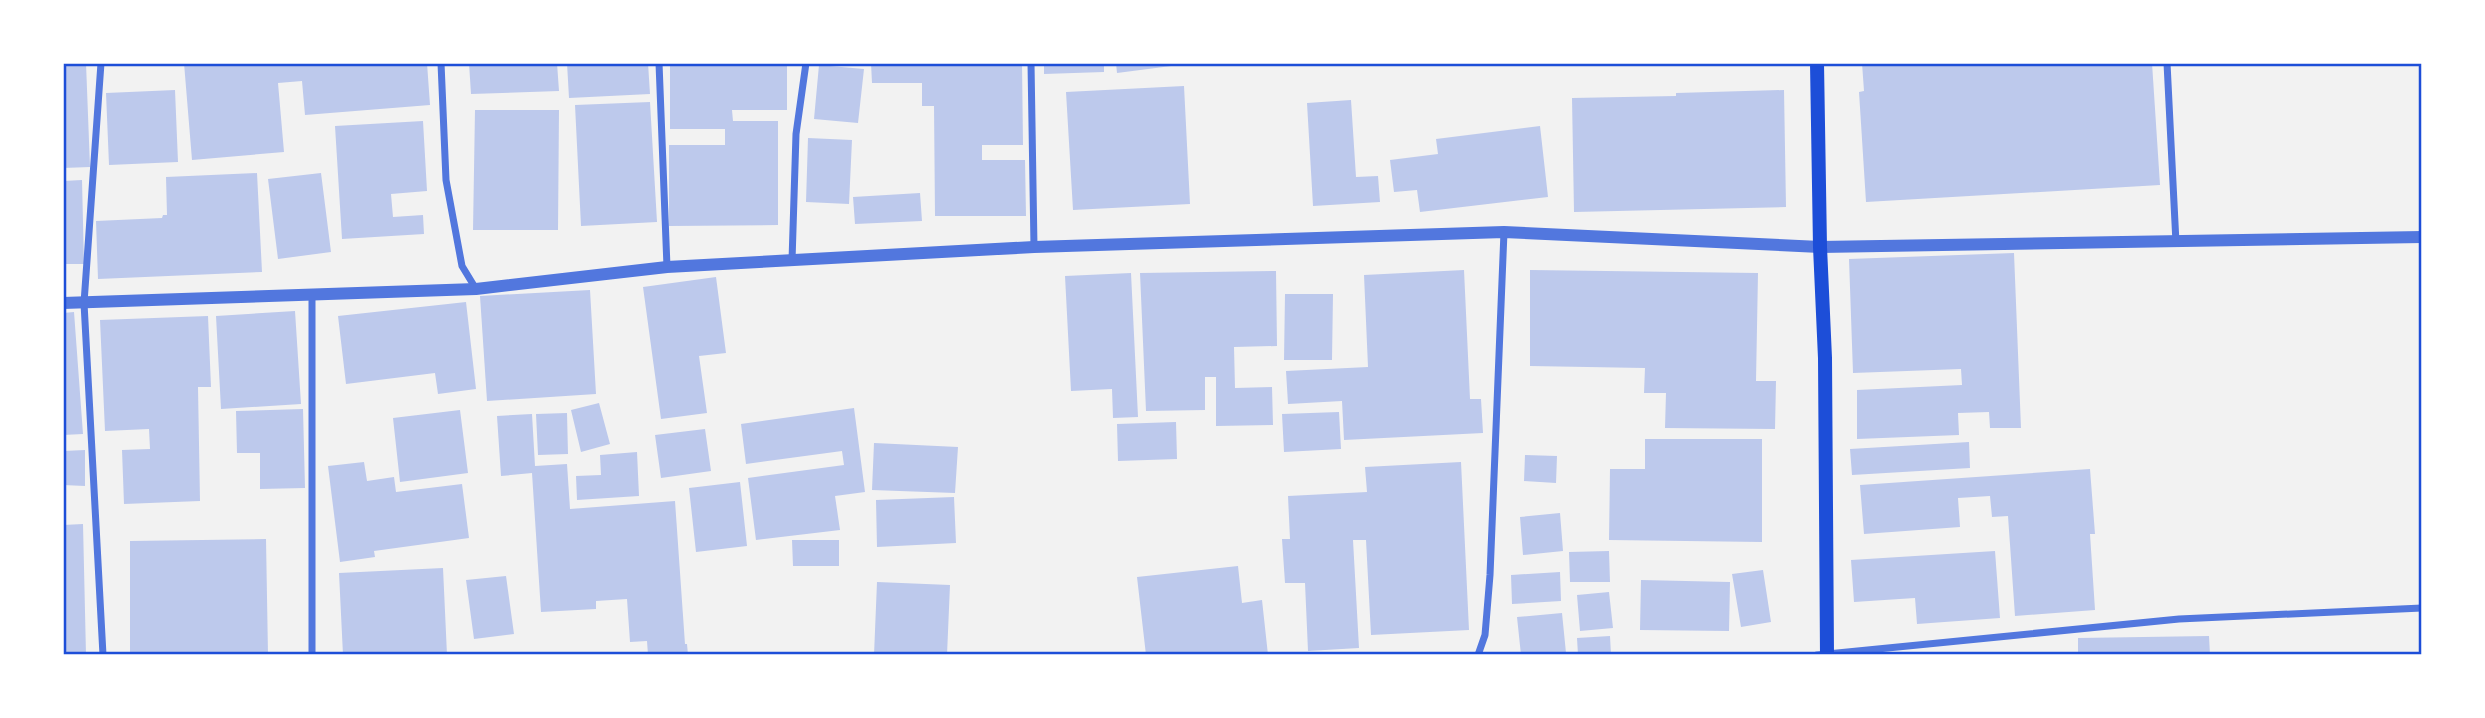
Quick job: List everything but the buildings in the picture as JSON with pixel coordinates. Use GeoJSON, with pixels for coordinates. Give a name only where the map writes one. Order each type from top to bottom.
{"type":"FeatureCollection","features":[{"type":"Feature","properties":{"kind":"main road"},"geometry":{"type":"LineString","coordinates":[[1817,63],[1825,358],[1828,655]]}},
{"type":"Feature","properties":{"kind":"street"},"geometry":{"type":"LineString","coordinates":[[101,63],[84,303],[103,655]]}},
{"type":"Feature","properties":{"kind":"street"},"geometry":{"type":"LineString","coordinates":[[441,63],[446,180],[462,266],[476,289]]}},
{"type":"Feature","properties":{"kind":"street"},"geometry":{"type":"LineString","coordinates":[[659,63],[667,267]]}},
{"type":"Feature","properties":{"kind":"street"},"geometry":{"type":"LineString","coordinates":[[792,262],[796,134],[806,63]]}},
{"type":"Feature","properties":{"kind":"street"},"geometry":{"type":"LineString","coordinates":[[1031,63],[1034,247]]}},
{"type":"Feature","properties":{"kind":"street"},"geometry":{"type":"LineString","coordinates":[[2167,63],[2176,243]]}},
{"type":"Feature","properties":{"kind":"street"},"geometry":{"type":"LineString","coordinates":[[63,303],[476,289],[667,267],[1034,247],[1504,232],[1820,247],[2422,237]]}},
{"type":"Feature","properties":{"kind":"street"},"geometry":{"type":"LineString","coordinates":[[1478,655],[1485,635],[1490,575],[1504,232]]}},
{"type":"Feature","properties":{"kind":"street"},"geometry":{"type":"LineString","coordinates":[[312,294],[312,655]]}},
{"type":"Feature","properties":{"kind":"street"},"geometry":{"type":"LineString","coordinates":[[1816,655],[2179,619],[2422,608]]}}]}
